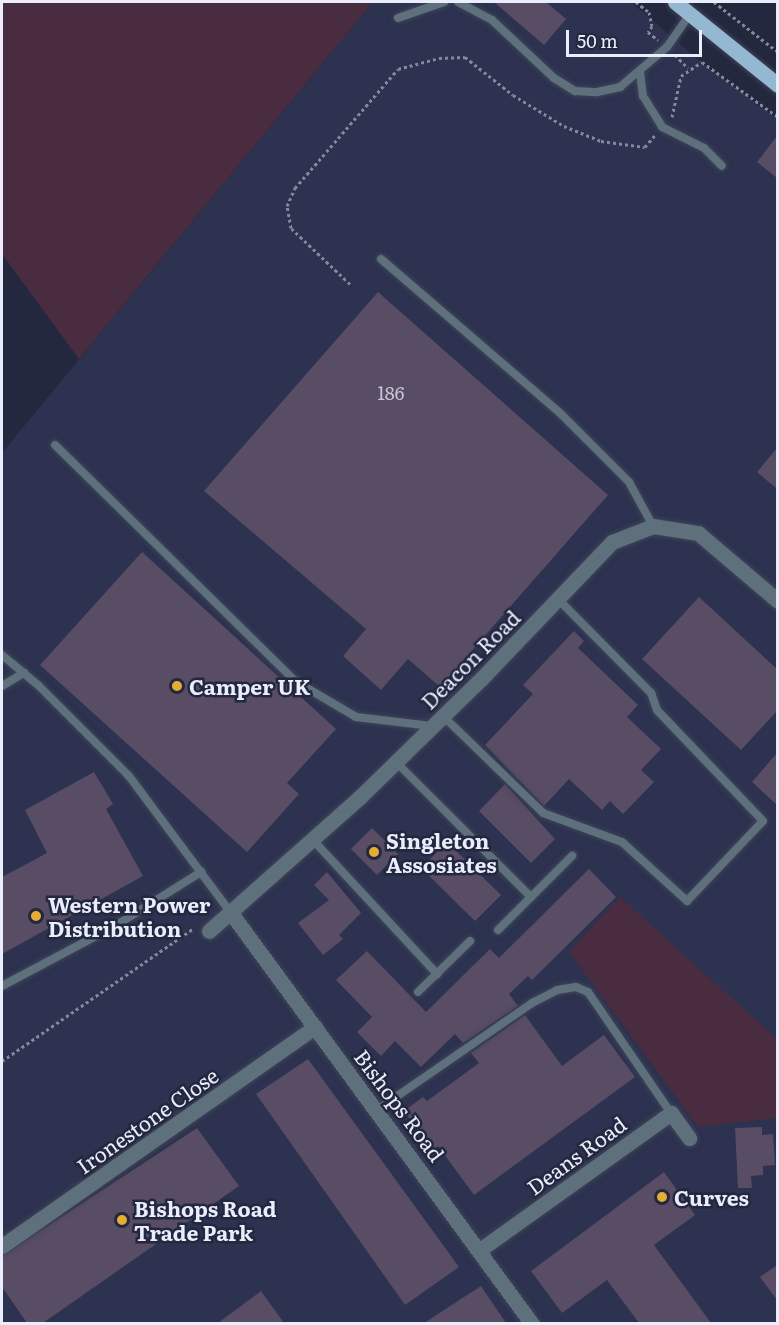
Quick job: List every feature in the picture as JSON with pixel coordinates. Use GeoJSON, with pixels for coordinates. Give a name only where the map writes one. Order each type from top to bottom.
{"type":"FeatureCollection","features":[{"type":"Feature","properties":{"kind":"main road"},"geometry":{"type":"LineString","coordinates":[[675,2],[777,85]]}},
{"type":"Feature","properties":{"kind":"street","name":"Deacon Road"},"geometry":{"type":"LineString","coordinates":[[209,931],[313,840],[396,762],[612,542],[653,526]]}},
{"type":"Feature","properties":{"kind":"street"},"geometry":{"type":"LineString","coordinates":[[653,526],[698,533],[777,601]]}},
{"type":"Feature","properties":{"kind":"street","name":"Bishops Road"},"geometry":{"type":"LineString","coordinates":[[231,914],[481,1249],[532,1323]]}},
{"type":"Feature","properties":{"kind":"street","name":"Ironestone Close"},"geometry":{"type":"LineString","coordinates":[[2,1246],[315,1027]]}},
{"type":"Feature","properties":{"kind":"street"},"geometry":{"type":"LineString","coordinates":[[671,1113],[689,1138]]}},
{"type":"Feature","properties":{"kind":"street","name":"Deans Road"},"geometry":{"type":"LineString","coordinates":[[481,1249],[671,1113]]}},
{"type":"Feature","properties":{"kind":"lane"},"geometry":{"type":"LineString","coordinates":[[398,18],[444,2]]}},
{"type":"Feature","properties":{"kind":"lane"},"geometry":{"type":"LineString","coordinates":[[458,2],[492,20],[554,78],[575,91],[597,92],[620,87],[667,47],[690,14]]}},
{"type":"Feature","properties":{"kind":"lane"},"geometry":{"type":"LineString","coordinates":[[640,72],[643,96],[662,127],[704,148],[722,166]]}},
{"type":"Feature","properties":{"kind":"lane"},"geometry":{"type":"LineString","coordinates":[[381,259],[560,413],[629,482],[653,526]]}},
{"type":"Feature","properties":{"kind":"lane"},"geometry":{"type":"LineString","coordinates":[[55,445],[295,681],[356,717],[438,721],[543,813],[622,842],[687,901],[763,821],[657,710],[651,693],[558,599]]}},
{"type":"Feature","properties":{"kind":"lane"},"geometry":{"type":"LineString","coordinates":[[2,656],[24,673],[129,776],[231,914]]}},
{"type":"Feature","properties":{"kind":"lane"},"geometry":{"type":"LineString","coordinates":[[2,687],[24,673]]}},
{"type":"Feature","properties":{"kind":"lane"},"geometry":{"type":"LineString","coordinates":[[396,762],[531,897]]}},
{"type":"Feature","properties":{"kind":"lane"},"geometry":{"type":"LineString","coordinates":[[313,840],[437,974]]}},
{"type":"Feature","properties":{"kind":"lane"},"geometry":{"type":"LineString","coordinates":[[498,930],[572,856]]}},
{"type":"Feature","properties":{"kind":"lane"},"geometry":{"type":"LineString","coordinates":[[2,986],[115,926],[201,872]]}},
{"type":"Feature","properties":{"kind":"lane"},"geometry":{"type":"LineString","coordinates":[[418,992],[470,941]]}},
{"type":"Feature","properties":{"kind":"lane"},"geometry":{"type":"LineString","coordinates":[[377,1110],[532,1003],[557,990],[576,987],[588,992],[671,1113]]}},
{"type":"Feature","properties":{"kind":"path"},"geometry":{"type":"LineString","coordinates":[[636,2],[649,12],[652,26],[648,32]]}},
{"type":"Feature","properties":{"kind":"path"},"geometry":{"type":"LineString","coordinates":[[714,2],[777,52]]}},
{"type":"Feature","properties":{"kind":"path"},"geometry":{"type":"LineString","coordinates":[[350,284],[291,228],[287,206],[295,188],[398,69],[417,62],[465,57],[513,95],[564,126],[601,141],[645,147],[674,116],[681,76],[702,62],[777,117]]}},
{"type":"Feature","properties":{"kind":"path"},"geometry":{"type":"LineString","coordinates":[[2,1061],[191,927],[209,931]]}},
{"type":"Feature","properties":{"kind":"shaded area"},"geometry":{"type":"Polygon","coordinates":[[[2,2],[373,2],[79,359],[2,254],[2,2]]]}},
{"type":"Feature","properties":{"kind":"shaded area"},"geometry":{"type":"Polygon","coordinates":[[[373,2],[631,2],[695,57],[777,119],[777,1323],[2,1324],[2,453],[373,2]]]}},
{"type":"Feature","properties":{"kind":"shaded area"},"geometry":{"type":"Polygon","coordinates":[[[620,897],[777,1039],[777,1118],[698,1127],[569,952],[620,897]]]}},
{"type":"Feature","properties":{"kind":"building"},"geometry":{"type":"Polygon","coordinates":[[[494,2],[546,2],[566,19],[544,45],[494,2]]]}},
{"type":"Feature","properties":{"kind":"building"},"geometry":{"type":"Polygon","coordinates":[[[777,136],[777,178],[757,162],[777,136]]]}},
{"type":"Feature","properties":{"kind":"building"},"geometry":{"type":"Polygon","coordinates":[[[378,292],[608,495],[440,687],[408,659],[381,690],[343,656],[366,629],[204,491],[378,292]]]}},
{"type":"Feature","properties":{"kind":"building"},"geometry":{"type":"Polygon","coordinates":[[[777,448],[777,489],[757,472],[777,448]]]}},
{"type":"Feature","properties":{"kind":"building","name":"Camper UK"},"geometry":{"type":"Polygon","coordinates":[[[142,552],[336,729],[287,783],[299,794],[247,852],[40,665],[142,552]]]}},
{"type":"Feature","properties":{"kind":"building"},"geometry":{"type":"Polygon","coordinates":[[[699,597],[777,669],[777,711],[741,750],[642,659],[699,597]]]}},
{"type":"Feature","properties":{"kind":"building"},"geometry":{"type":"Polygon","coordinates":[[[574,631],[584,641],[578,648],[638,705],[627,717],[661,749],[641,770],[654,782],[623,814],[610,801],[602,810],[569,779],[544,806],[485,745],[533,694],[523,685],[574,631]]]}},
{"type":"Feature","properties":{"kind":"building"},"geometry":{"type":"Polygon","coordinates":[[[777,753],[777,805],[752,782],[777,753]]]}},
{"type":"Feature","properties":{"kind":"building","name":"Western Power Distribution"},"geometry":{"type":"Polygon","coordinates":[[[94,772],[113,804],[106,809],[143,876],[2,954],[2,877],[47,853],[25,810],[94,772]]]}},
{"type":"Feature","properties":{"kind":"building"},"geometry":{"type":"Polygon","coordinates":[[[505,784],[555,839],[531,863],[479,811],[505,784]]]}},
{"type":"Feature","properties":{"kind":"building","name":"Singleton Assosiates"},"geometry":{"type":"Polygon","coordinates":[[[372,828],[398,854],[377,875],[351,849],[372,828]]]}},
{"type":"Feature","properties":{"kind":"building"},"geometry":{"type":"Polygon","coordinates":[[[447,842],[501,895],[475,921],[421,868],[447,842]]]}},
{"type":"Feature","properties":{"kind":"building"},"geometry":{"type":"Polygon","coordinates":[[[589,869],[616,897],[532,980],[528,976],[509,994],[518,1006],[463,1043],[455,1034],[421,1067],[395,1041],[381,1056],[357,1032],[372,1017],[336,980],[367,951],[426,1012],[490,949],[499,958],[589,869]]]}},
{"type":"Feature","properties":{"kind":"building"},"geometry":{"type":"Polygon","coordinates":[[[327,872],[361,913],[339,935],[343,939],[323,955],[298,923],[329,900],[314,885],[327,872]]]}},
{"type":"Feature","properties":{"kind":"building"},"geometry":{"type":"Polygon","coordinates":[[[525,1015],[562,1066],[604,1035],[635,1077],[474,1195],[438,1146],[433,1150],[404,1111],[423,1097],[427,1101],[479,1063],[471,1053],[525,1015]]]}},
{"type":"Feature","properties":{"kind":"building","name":"Bishops Road Trade Park"},"geometry":{"type":"Polygon","coordinates":[[[308,1059],[459,1267],[405,1305],[256,1094],[308,1059]]]}},
{"type":"Feature","properties":{"kind":"building"},"geometry":{"type":"Polygon","coordinates":[[[762,1127],[762,1135],[773,1134],[775,1165],[763,1166],[763,1175],[751,1176],[752,1188],[738,1188],[735,1128],[762,1127]]]}},
{"type":"Feature","properties":{"kind":"building","name":"Bishops Road Trade Park"},"geometry":{"type":"Polygon","coordinates":[[[197,1128],[239,1186],[43,1323],[27,1323],[2,1287],[2,1256],[197,1128]]]}},
{"type":"Feature","properties":{"kind":"building"},"geometry":{"type":"Polygon","coordinates":[[[664,1172],[695,1215],[654,1245],[711,1323],[639,1323],[607,1280],[562,1313],[531,1271],[664,1172]]]}},
{"type":"Feature","properties":{"kind":"building"},"geometry":{"type":"Polygon","coordinates":[[[777,1265],[777,1300],[760,1277],[777,1265]]]}},
{"type":"Feature","properties":{"kind":"building"},"geometry":{"type":"Polygon","coordinates":[[[481,1286],[506,1323],[424,1323],[481,1286]]]}},
{"type":"Feature","properties":{"kind":"building","name":"Bishops Road Trade Park"},"geometry":{"type":"Polygon","coordinates":[[[261,1291],[284,1323],[218,1323],[261,1291]]]}},
{"type":"Feature","properties":{"kind":"place","name":"Camper UK"},"geometry":{"type":"Point","coordinates":[177,686]}},
{"type":"Feature","properties":{"kind":"place","name":"Singleton Assosiates"},"geometry":{"type":"Point","coordinates":[374,852]}},
{"type":"Feature","properties":{"kind":"place","name":"Western Power Distribution"},"geometry":{"type":"Point","coordinates":[36,916]}},
{"type":"Feature","properties":{"kind":"place","name":"Curves"},"geometry":{"type":"Point","coordinates":[662,1197]}},
{"type":"Feature","properties":{"kind":"place","name":"Bishops Road Trade Park"},"geometry":{"type":"Point","coordinates":[122,1220]}}]}
